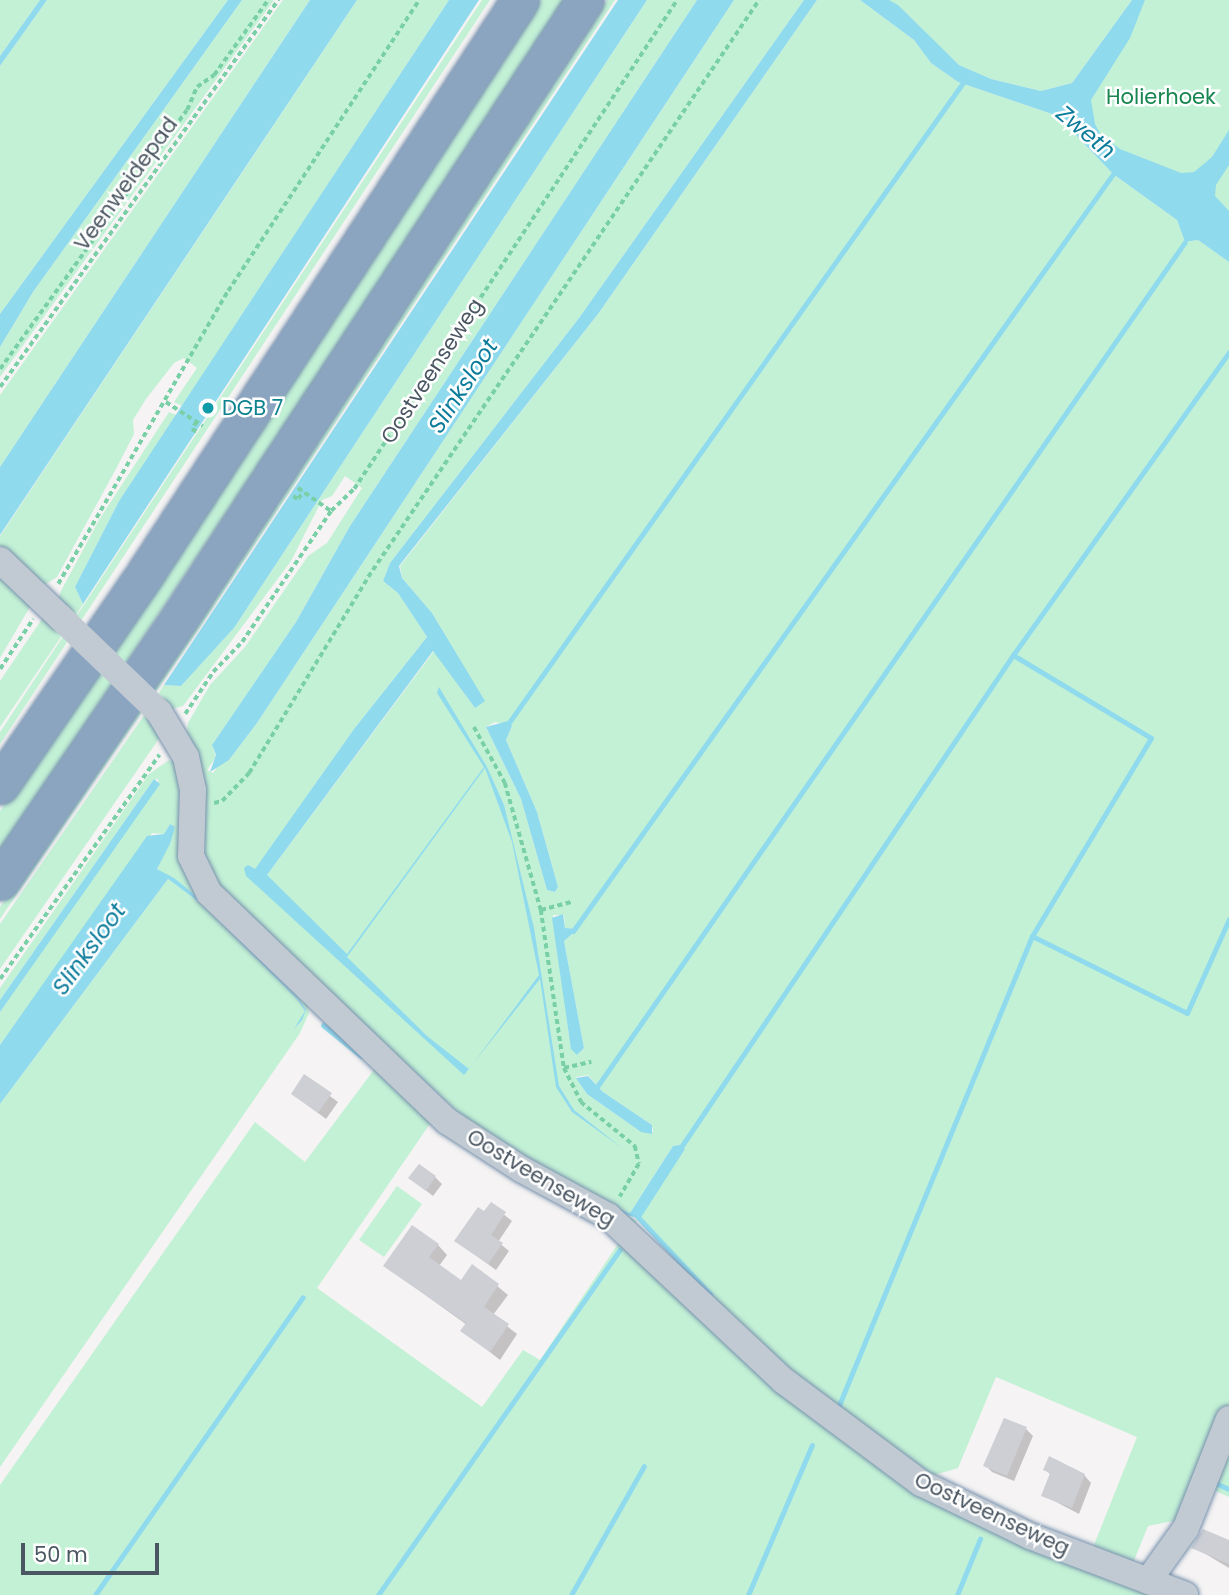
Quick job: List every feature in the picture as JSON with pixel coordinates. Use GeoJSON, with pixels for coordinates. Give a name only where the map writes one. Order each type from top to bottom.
{"type":"FeatureCollection","features":[{"type":"Feature","properties":{"kind":"highway"},"geometry":{"type":"LineString","coordinates":[[0,785],[139,583],[520,0]]}},
{"type":"Feature","properties":{"kind":"highway"},"geometry":{"type":"LineString","coordinates":[[0,881],[182,614],[585,0]]}},
{"type":"Feature","properties":{"kind":"street","name":"Oostveenseweg"},"geometry":{"type":"LineString","coordinates":[[0,560],[166,722],[191,776],[190,845],[194,867],[233,919],[447,1121],[521,1169],[608,1216],[784,1381],[921,1483],[1030,1536],[1185,1595]]}},
{"type":"Feature","properties":{"kind":"street"},"geometry":{"type":"LineString","coordinates":[[1147,1581],[1185,1528],[1229,1419]]}},
{"type":"Feature","properties":{"kind":"path"},"geometry":{"type":"LineString","coordinates":[[0,369],[187,110],[197,87],[214,75],[268,0]]}},
{"type":"Feature","properties":{"kind":"path","name":"Veenweidepad"},"geometry":{"type":"LineString","coordinates":[[0,387],[278,0]]}},
{"type":"Feature","properties":{"kind":"path"},"geometry":{"type":"LineString","coordinates":[[0,669],[53,610],[228,291],[419,0]]}},
{"type":"Feature","properties":{"kind":"path","name":"Oostveenseweg"},"geometry":{"type":"LineString","coordinates":[[0,979],[145,770],[170,744],[166,722],[331,512],[354,489],[677,0]]}},
{"type":"Feature","properties":{"kind":"path"},"geometry":{"type":"LineString","coordinates":[[192,807],[222,802],[249,773],[368,577],[759,0]]}},
{"type":"Feature","properties":{"kind":"path"},"geometry":{"type":"LineString","coordinates":[[166,402],[204,426]]}},
{"type":"Feature","properties":{"kind":"path"},"geometry":{"type":"LineString","coordinates":[[197,422],[192,429],[199,433]]}},
{"type":"Feature","properties":{"kind":"path"},"geometry":{"type":"LineString","coordinates":[[296,487],[331,512]]}},
{"type":"Feature","properties":{"kind":"path"},"geometry":{"type":"LineString","coordinates":[[289,493],[298,499],[303,492]]}},
{"type":"Feature","properties":{"kind":"path"},"geometry":{"type":"LineString","coordinates":[[474,727],[505,783],[541,910],[564,1068],[581,1102],[630,1140],[639,1155],[635,1175],[608,1216]]}},
{"type":"Feature","properties":{"kind":"path"},"geometry":{"type":"LineString","coordinates":[[541,910],[571,902]]}},
{"type":"Feature","properties":{"kind":"path"},"geometry":{"type":"LineString","coordinates":[[564,1068],[591,1062]]}},
{"type":"Feature","properties":{"kind":"green space"},"geometry":{"type":"Polygon","coordinates":[[[0,0],[40,0],[0,56],[0,0]]]}},
{"type":"Feature","properties":{"kind":"green space"},"geometry":{"type":"Polygon","coordinates":[[[47,0],[228,0],[0,314],[0,66],[47,0]]]}},
{"type":"Feature","properties":{"kind":"green space"},"geometry":{"type":"Polygon","coordinates":[[[242,0],[274,0],[0,377],[0,347],[33,292],[242,0]]]}},
{"type":"Feature","properties":{"kind":"green space"},"geometry":{"type":"Polygon","coordinates":[[[283,0],[310,0],[0,467],[0,395],[283,0]]]}},
{"type":"Feature","properties":{"kind":"green space"},"geometry":{"type":"Polygon","coordinates":[[[357,0],[449,0],[182,406],[174,402],[197,368],[184,358],[174,363],[146,399],[133,420],[134,434],[57,577],[43,586],[0,552],[0,536],[357,0]]]}},
{"type":"Feature","properties":{"kind":"green space"},"geometry":{"type":"Polygon","coordinates":[[[482,0],[490,0],[0,744],[0,732],[482,0]]]}},
{"type":"Feature","properties":{"kind":"green space"},"geometry":{"type":"Polygon","coordinates":[[[540,0],[569,0],[0,852],[0,811],[540,0]]]}},
{"type":"Feature","properties":{"kind":"green space"},"geometry":{"type":"Polygon","coordinates":[[[607,0],[615,0],[201,626],[0,919],[0,907],[195,625],[607,0]]]}},
{"type":"Feature","properties":{"kind":"green space"},"geometry":{"type":"Polygon","coordinates":[[[647,0],[697,0],[350,526],[296,622],[212,745],[216,757],[207,770],[213,773],[221,762],[229,760],[257,723],[734,0],[804,0],[579,318],[390,563],[383,581],[398,593],[427,637],[354,729],[255,870],[267,875],[434,651],[475,708],[484,701],[432,613],[402,578],[400,566],[598,314],[817,0],[860,0],[914,40],[931,63],[958,82],[1058,116],[1113,174],[1177,220],[1185,242],[1198,240],[1229,262],[1229,1404],[1183,1519],[1148,1526],[1133,1563],[1092,1550],[1137,1437],[996,1377],[958,1468],[931,1476],[840,1411],[751,1335],[691,1277],[638,1216],[685,1148],[673,1146],[630,1213],[619,1210],[637,1221],[632,1229],[616,1209],[610,1206],[601,1210],[447,1116],[230,910],[206,876],[200,840],[203,788],[187,737],[188,723],[210,685],[245,647],[308,556],[327,543],[362,488],[345,476],[332,496],[322,500],[291,561],[183,706],[167,710],[157,696],[164,685],[181,686],[234,628],[647,0]],[[495,722],[486,727],[521,799],[547,890],[555,892],[558,887],[537,812],[506,740],[512,726],[495,722]],[[553,915],[569,1035],[577,1055],[584,1048],[564,941],[578,929],[565,928],[564,915],[553,915]],[[356,1020],[451,1110],[468,1121],[356,1020]],[[588,1075],[576,1077],[587,1094],[641,1132],[653,1132],[652,1125],[603,1092],[588,1075]],[[470,1122],[552,1175],[527,1157],[470,1122]]]}},
{"type":"Feature","properties":{"kind":"green space"},"geometry":{"type":"Polygon","coordinates":[[[889,0],[1132,0],[1072,83],[1041,91],[990,79],[959,65],[889,0]]]}},
{"type":"Feature","properties":{"kind":"green space","name":"Holierhoek"},"geometry":{"type":"Polygon","coordinates":[[[1142,0],[1229,0],[1229,227],[1098,137],[1073,108],[1142,0]]]}},
{"type":"Feature","properties":{"kind":"green space"},"geometry":{"type":"Polygon","coordinates":[[[169,412],[176,415],[119,501],[75,587],[83,604],[74,618],[57,601],[61,591],[99,520],[169,412]]]}},
{"type":"Feature","properties":{"kind":"green space"},"geometry":{"type":"Polygon","coordinates":[[[0,573],[31,605],[0,658],[0,573]]]}},
{"type":"Feature","properties":{"kind":"green space"},"geometry":{"type":"Polygon","coordinates":[[[44,616],[65,631],[0,727],[0,681],[44,616]]]}},
{"type":"Feature","properties":{"kind":"green space"},"geometry":{"type":"Polygon","coordinates":[[[145,714],[160,736],[0,969],[0,924],[145,714]]]}},
{"type":"Feature","properties":{"kind":"green space"},"geometry":{"type":"Polygon","coordinates":[[[169,760],[179,764],[182,845],[307,1000],[309,1013],[300,1033],[0,1467],[0,1104],[168,879],[203,905],[297,999],[305,1011],[296,1029],[306,1010],[298,998],[190,891],[157,869],[174,827],[170,824],[164,834],[152,833],[0,1045],[0,1012],[159,780],[154,779],[0,1000],[0,988],[149,774],[169,760]]]}},
{"type":"Feature","properties":{"kind":"green space"},"geometry":{"type":"Polygon","coordinates":[[[379,1063],[436,1115],[317,1288],[482,1407],[523,1350],[540,1360],[624,1235],[826,1426],[1153,1595],[0,1595],[0,1485],[255,1122],[305,1162],[379,1063]]]}},
{"type":"Feature","properties":{"kind":"green space"},"geometry":{"type":"Polygon","coordinates":[[[397,1186],[422,1204],[384,1257],[359,1240],[397,1186]]]}},
{"type":"Feature","properties":{"kind":"green space"},"geometry":{"type":"Polygon","coordinates":[[[1229,1435],[1229,1497],[1207,1487],[1229,1435]]]}},
{"type":"Feature","properties":{"kind":"water"},"geometry":{"type":"Polygon","coordinates":[[[40,0],[47,0],[0,66],[0,56],[40,0]]]}},
{"type":"Feature","properties":{"kind":"water"},"geometry":{"type":"Polygon","coordinates":[[[228,0],[242,0],[33,292],[0,347],[0,314],[228,0]]]}},
{"type":"Feature","properties":{"kind":"water"},"geometry":{"type":"Polygon","coordinates":[[[310,0],[357,0],[0,535],[0,467],[310,0]]]}},
{"type":"Feature","properties":{"kind":"water"},"geometry":{"type":"Polygon","coordinates":[[[449,0],[479,0],[83,604],[75,587],[119,501],[449,0]]]}},
{"type":"Feature","properties":{"kind":"water"},"geometry":{"type":"Polygon","coordinates":[[[618,0],[647,0],[234,628],[181,686],[164,685],[618,0]]]}},
{"type":"Feature","properties":{"kind":"water","name":"Slinksloot"},"geometry":{"type":"Polygon","coordinates":[[[697,0],[734,0],[257,723],[229,760],[210,772],[216,755],[212,745],[296,622],[350,526],[697,0]]]}},
{"type":"Feature","properties":{"kind":"water"},"geometry":{"type":"Polygon","coordinates":[[[804,0],[817,0],[598,314],[399,566],[402,578],[432,613],[485,701],[475,708],[433,651],[267,875],[347,954],[484,767],[437,693],[439,687],[487,767],[504,805],[534,928],[559,1086],[574,1110],[622,1148],[572,1112],[556,1087],[540,979],[473,1064],[539,975],[512,842],[485,768],[347,957],[427,1036],[469,1069],[464,1075],[246,876],[244,868],[248,865],[255,869],[354,729],[427,637],[398,593],[383,581],[390,563],[579,318],[804,0]]]}},
{"type":"Feature","properties":{"kind":"water","name":"Zweth"},"geometry":{"type":"Polygon","coordinates":[[[860,0],[889,0],[898,5],[959,65],[991,79],[1041,91],[1072,83],[1132,0],[1145,0],[1130,38],[1091,100],[1095,124],[1101,135],[1120,149],[1181,173],[1194,172],[1212,157],[1229,130],[1229,165],[1216,185],[1215,196],[1229,211],[1229,262],[1198,240],[1185,242],[1177,220],[1113,174],[1058,116],[958,82],[931,63],[914,40],[860,0]]]}},
{"type":"Feature","properties":{"kind":"water"},"geometry":{"type":"Polygon","coordinates":[[[508,721],[512,726],[506,740],[537,812],[558,887],[555,892],[547,890],[521,799],[486,727],[508,721]]]}},
{"type":"Feature","properties":{"kind":"water"},"geometry":{"type":"Polygon","coordinates":[[[154,779],[160,784],[0,1012],[0,1000],[154,779]]]}},
{"type":"Feature","properties":{"kind":"water","name":"Slinksloot"},"geometry":{"type":"Polygon","coordinates":[[[170,824],[175,827],[170,844],[157,869],[190,891],[298,998],[306,1010],[302,1020],[294,1029],[305,1011],[297,999],[203,905],[168,879],[0,1104],[0,1045],[147,836],[164,834],[170,824]]]}},
{"type":"Feature","properties":{"kind":"water"},"geometry":{"type":"Polygon","coordinates":[[[563,914],[565,928],[578,929],[564,941],[584,1048],[577,1055],[571,1049],[552,918],[563,914]]]}},
{"type":"Feature","properties":{"kind":"water"},"geometry":{"type":"Polygon","coordinates":[[[588,1076],[603,1092],[652,1125],[652,1134],[641,1132],[587,1094],[576,1078],[588,1076]]]}},
{"type":"Feature","properties":{"kind":"water"},"geometry":{"type":"Polygon","coordinates":[[[680,1145],[685,1149],[640,1219],[624,1214],[619,1209],[630,1213],[673,1146],[680,1145]]]}},
{"type":"Feature","properties":{"kind":"building"},"geometry":{"type":"Polygon","coordinates":[[[304,1074],[332,1093],[318,1113],[291,1094],[304,1074]]]}},
{"type":"Feature","properties":{"kind":"building"},"geometry":{"type":"Polygon","coordinates":[[[419,1164],[436,1176],[426,1191],[408,1178],[419,1164]]]}},
{"type":"Feature","properties":{"kind":"building"},"geometry":{"type":"Polygon","coordinates":[[[491,1202],[506,1212],[491,1235],[503,1243],[488,1264],[454,1241],[478,1207],[484,1211],[491,1202]]]}},
{"type":"Feature","properties":{"kind":"building"},"geometry":{"type":"Polygon","coordinates":[[[412,1225],[439,1244],[429,1257],[461,1280],[472,1264],[499,1284],[484,1307],[509,1324],[490,1352],[460,1331],[466,1323],[383,1266],[412,1225]]]}},
{"type":"Feature","properties":{"kind":"building"},"geometry":{"type":"Polygon","coordinates":[[[1004,1418],[1027,1427],[1007,1476],[983,1466],[1004,1418]]]}},
{"type":"Feature","properties":{"kind":"building"},"geometry":{"type":"Polygon","coordinates":[[[1049,1456],[1085,1474],[1072,1508],[1041,1496],[1050,1473],[1043,1470],[1049,1456]]]}},
{"type":"Feature","properties":{"kind":"building"},"geometry":{"type":"Polygon","coordinates":[[[1203,1529],[1229,1540],[1229,1564],[1191,1548],[1203,1529]]]}},
{"type":"Feature","properties":{"kind":"waterway"},"geometry":{"type":"LineString","coordinates":[[505,728],[962,84]]}},
{"type":"Feature","properties":{"kind":"waterway"},"geometry":{"type":"LineString","coordinates":[[573,931],[1113,174]]}},
{"type":"Feature","properties":{"kind":"waterway"},"geometry":{"type":"LineString","coordinates":[[594,1091],[1185,242]]}},
{"type":"Feature","properties":{"kind":"waterway"},"geometry":{"type":"LineString","coordinates":[[679,1150],[1013,655],[1229,352]]}},
{"type":"Feature","properties":{"kind":"waterway"},"geometry":{"type":"LineString","coordinates":[[1013,655],[1151,738],[1032,936],[1187,1013],[1229,919]]}},
{"type":"Feature","properties":{"kind":"waterway"},"geometry":{"type":"LineString","coordinates":[[837,1410],[1032,936]]}},
{"type":"Feature","properties":{"kind":"waterway"},"geometry":{"type":"LineString","coordinates":[[323,1025],[361,1056]]}},
{"type":"Feature","properties":{"kind":"waterway"},"geometry":{"type":"LineString","coordinates":[[635,1214],[710,1294]]}},
{"type":"Feature","properties":{"kind":"waterway"},"geometry":{"type":"LineString","coordinates":[[378,1595],[620,1250]]}},
{"type":"Feature","properties":{"kind":"waterway"},"geometry":{"type":"LineString","coordinates":[[95,1595],[303,1297]]}},
{"type":"Feature","properties":{"kind":"waterway"},"geometry":{"type":"LineString","coordinates":[[748,1595],[812,1445]]}},
{"type":"Feature","properties":{"kind":"waterway"},"geometry":{"type":"LineString","coordinates":[[571,1595],[644,1466]]}},
{"type":"Feature","properties":{"kind":"waterway"},"geometry":{"type":"LineString","coordinates":[[1213,1482],[1229,1489]]}},
{"type":"Feature","properties":{"kind":"waterway"},"geometry":{"type":"LineString","coordinates":[[957,1595],[980,1539]]}},
{"type":"Feature","properties":{"kind":"place","name":"DGB 7"},"geometry":{"type":"Point","coordinates":[208,408]}}]}
